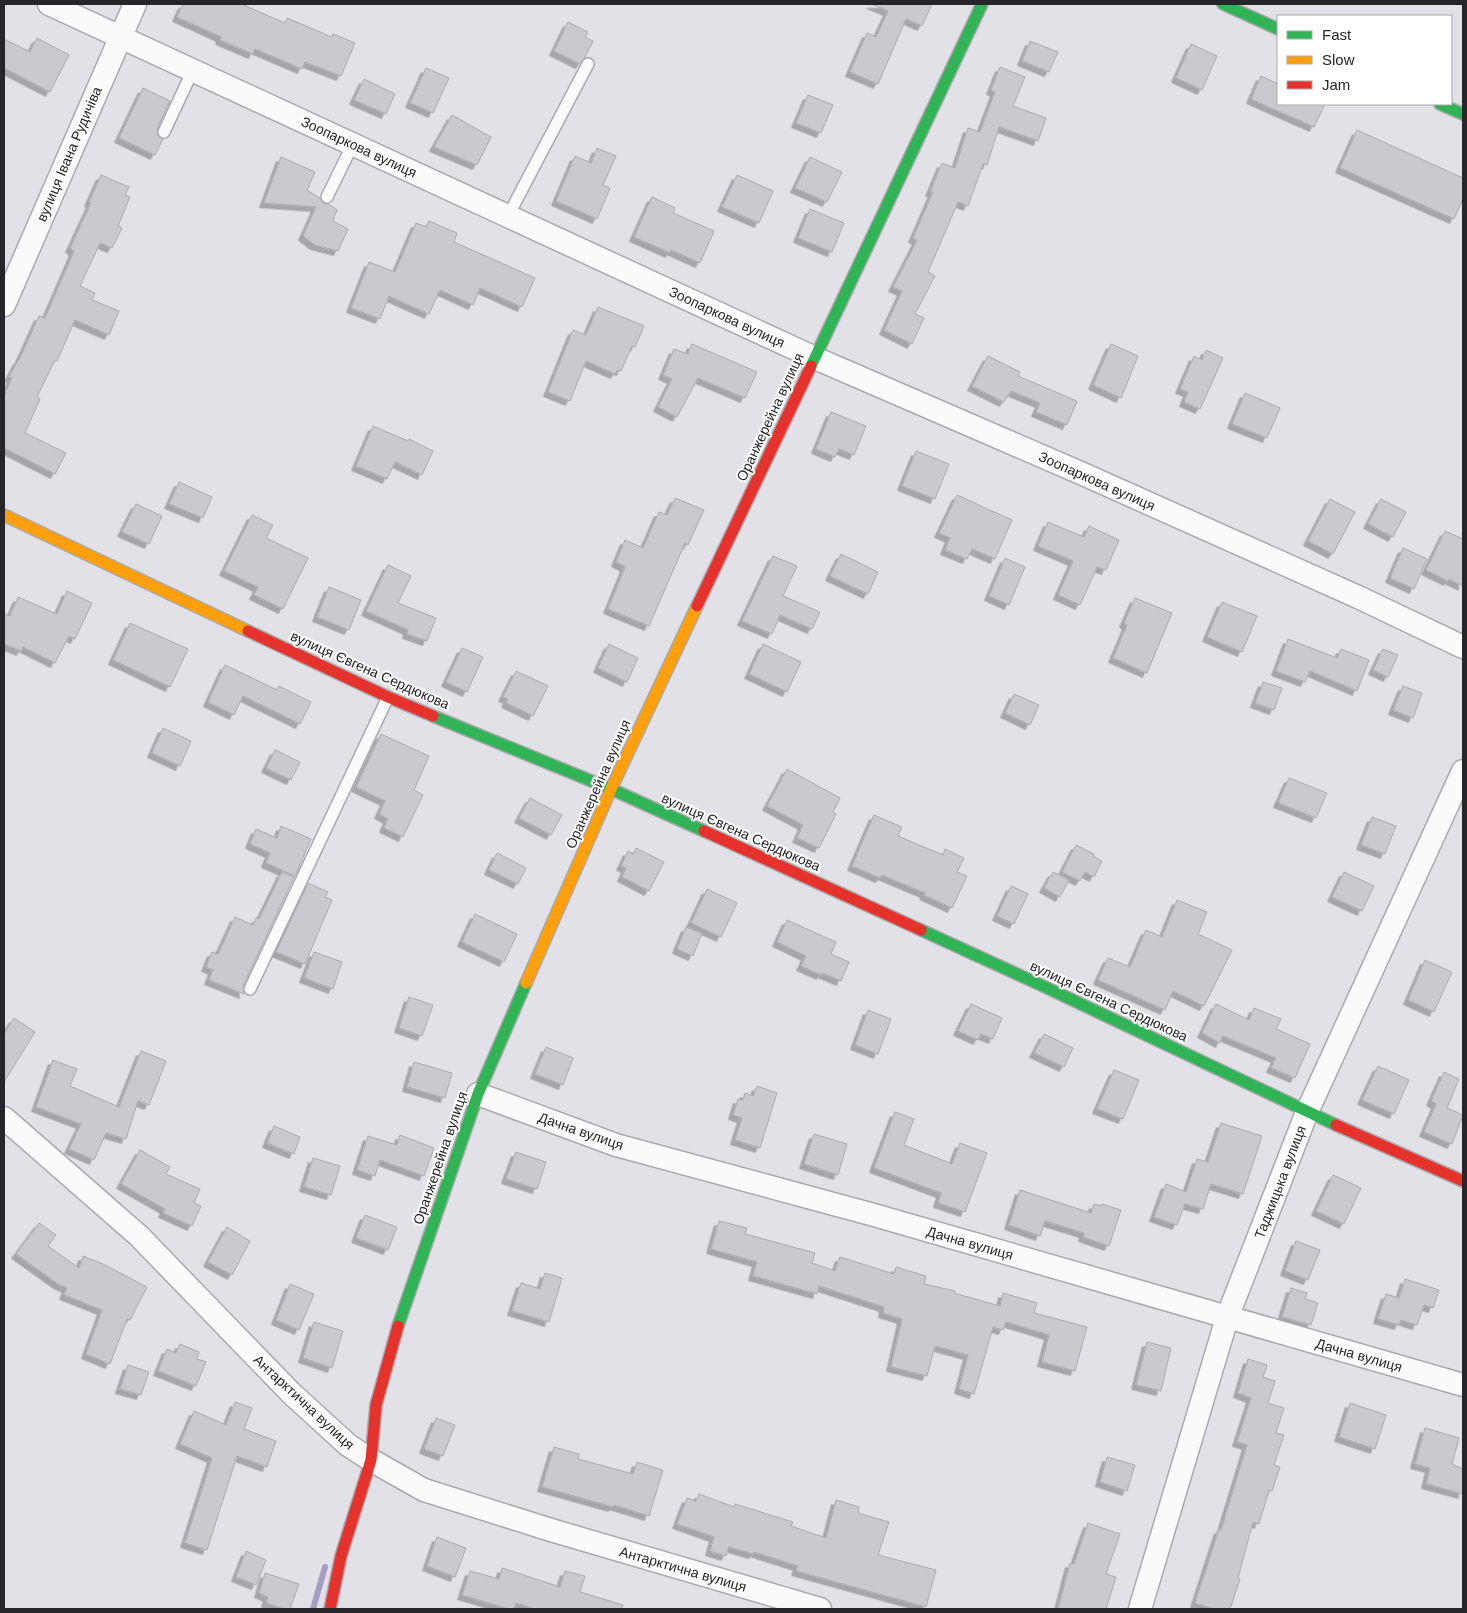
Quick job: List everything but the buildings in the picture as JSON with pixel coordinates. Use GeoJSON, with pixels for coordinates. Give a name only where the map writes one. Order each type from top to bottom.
{"type":"FeatureCollection","features":[{"type":"Feature","properties":{"kind":"street","name":"Зоопаркова вулиця"},"geometry":{"type":"LineString","coordinates":[[49,4],[815,358],[1083,474],[1358,597],[1463,647]]}},
{"type":"Feature","properties":{"kind":"street","name":"вулиця Івана Рудичіва"},"geometry":{"type":"LineString","coordinates":[[4,305],[135,4]]}},
{"type":"Feature","properties":{"kind":"street","name":"Оранжерейна вулиця"},"geometry":{"type":"LineString","coordinates":[[330,1609],[341,1556],[371,1460],[376,1405],[395,1334],[478,1094],[611,789],[982,4]]}},
{"type":"Feature","properties":{"kind":"street"},"geometry":{"type":"LineString","coordinates":[[1223,4],[1277,29]]}},
{"type":"Feature","properties":{"kind":"street"},"geometry":{"type":"LineString","coordinates":[[1442,105],[1463,114]]}},
{"type":"Feature","properties":{"kind":"street","name":"вулиця Євгена Сердюкова"},"geometry":{"type":"LineString","coordinates":[[4,516],[388,697],[611,789],[1043,986],[1307,1112],[1463,1181]]}},
{"type":"Feature","properties":{"kind":"street","name":"Таджицька вулиця"},"geometry":{"type":"LineString","coordinates":[[1140,1609],[1227,1318],[1307,1112],[1463,771]]}},
{"type":"Feature","properties":{"kind":"street","name":"Дачна вулиця"},"geometry":{"type":"LineString","coordinates":[[478,1094],[616,1145],[874,1215],[1463,1385]]}},
{"type":"Feature","properties":{"kind":"street","name":"Антарктична вулиця"},"geometry":{"type":"LineString","coordinates":[[4,1118],[139,1236],[298,1399],[348,1445],[371,1460],[424,1490],[550,1530],[820,1609]]}},
{"type":"Feature","properties":{"kind":"lane"},"geometry":{"type":"LineString","coordinates":[[508,216],[588,64]]}},
{"type":"Feature","properties":{"kind":"lane"},"geometry":{"type":"LineString","coordinates":[[164,132],[193,70]]}},
{"type":"Feature","properties":{"kind":"lane"},"geometry":{"type":"LineString","coordinates":[[327,197],[353,144]]}},
{"type":"Feature","properties":{"kind":"lane"},"geometry":{"type":"LineString","coordinates":[[250,989],[388,697]]}},
{"type":"Feature","properties":{"kind":"waterway"},"geometry":{"type":"LineString","coordinates":[[313,1609],[325,1567]]}},
{"type":"Feature","properties":{"kind":"traffic: fast"},"geometry":{"type":"LineString","coordinates":[[811,366],[982,4]]}},
{"type":"Feature","properties":{"kind":"traffic: fast"},"geometry":{"type":"LineString","coordinates":[[1223,4],[1277,29]]}},
{"type":"Feature","properties":{"kind":"traffic: fast"},"geometry":{"type":"LineString","coordinates":[[1442,105],[1463,114]]}},
{"type":"Feature","properties":{"kind":"traffic: fast"},"geometry":{"type":"LineString","coordinates":[[433,716],[611,789],[704,831]]}},
{"type":"Feature","properties":{"kind":"traffic: fast"},"geometry":{"type":"LineString","coordinates":[[921,930],[1336,1125]]}},
{"type":"Feature","properties":{"kind":"traffic: fast"},"geometry":{"type":"LineString","coordinates":[[398,1326],[478,1094],[526,983]]}},
{"type":"Feature","properties":{"kind":"traffic: slow"},"geometry":{"type":"LineString","coordinates":[[4,515],[248,631]]}},
{"type":"Feature","properties":{"kind":"traffic: slow"},"geometry":{"type":"LineString","coordinates":[[526,983],[611,789],[697,606]]}},
{"type":"Feature","properties":{"kind":"traffic: jam"},"geometry":{"type":"LineString","coordinates":[[697,606],[811,366]]}},
{"type":"Feature","properties":{"kind":"traffic: jam"},"geometry":{"type":"LineString","coordinates":[[248,631],[388,697],[433,716]]}},
{"type":"Feature","properties":{"kind":"traffic: jam"},"geometry":{"type":"LineString","coordinates":[[704,831],[921,930]]}},
{"type":"Feature","properties":{"kind":"traffic: jam"},"geometry":{"type":"LineString","coordinates":[[1336,1125],[1463,1181]]}},
{"type":"Feature","properties":{"kind":"traffic: jam"},"geometry":{"type":"LineString","coordinates":[[330,1609],[341,1556],[371,1460],[376,1405],[398,1326]]}}]}
